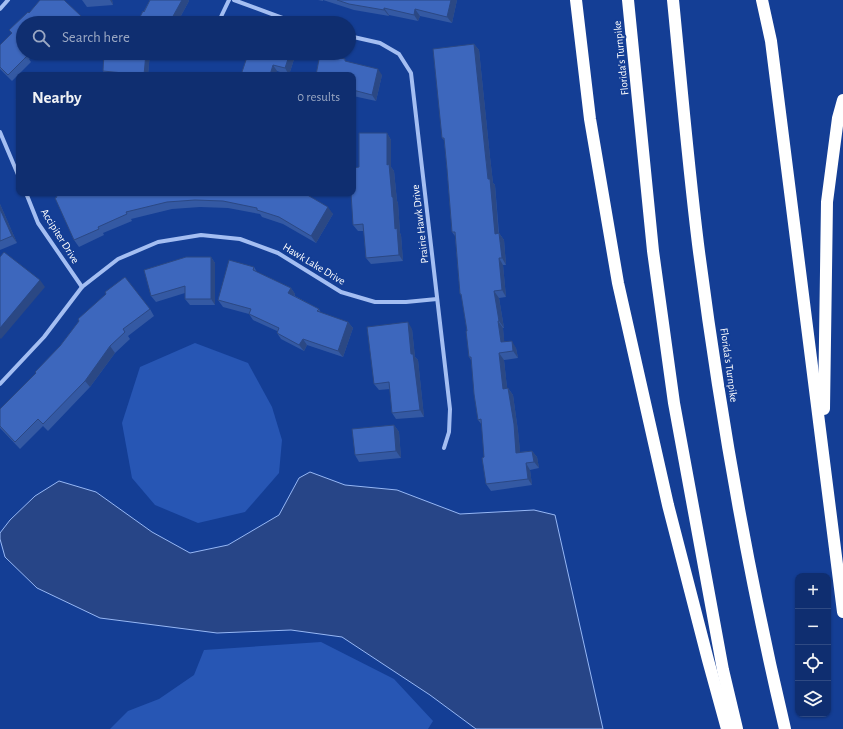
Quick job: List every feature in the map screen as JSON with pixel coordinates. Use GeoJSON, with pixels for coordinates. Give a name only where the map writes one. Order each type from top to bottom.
{"type":"FeatureCollection","features":[{"type":"Feature","properties":{"kind":"highway"},"geometry":{"type":"LineString","coordinates":[[576,0],[590,119],[618,283],[668,505],[727,729]]}},
{"type":"Feature","properties":{"kind":"highway","name":"Florida's Turnpike"},"geometry":{"type":"LineString","coordinates":[[628,0],[653,251],[674,403],[720,655],[737,729]]}},
{"type":"Feature","properties":{"kind":"highway","name":"Florida's Turnpike"},"geometry":{"type":"LineString","coordinates":[[673,0],[698,243],[720,396],[743,533],[785,729]]}},
{"type":"Feature","properties":{"kind":"highway"},"geometry":{"type":"LineString","coordinates":[[762,0],[770,41],[843,612]]}},
{"type":"Feature","properties":{"kind":"highway"},"geometry":{"type":"LineString","coordinates":[[831,516],[824,416],[827,202],[838,118],[843,100]]}},
{"type":"Feature","properties":{"kind":"street"},"geometry":{"type":"LineString","coordinates":[[0,9],[8,0]]}},
{"type":"Feature","properties":{"kind":"street"},"geometry":{"type":"LineString","coordinates":[[221,16],[229,0]]}},
{"type":"Feature","properties":{"kind":"street"},"geometry":{"type":"LineString","coordinates":[[234,0],[277,16]]}},
{"type":"Feature","properties":{"kind":"street","name":"Prairie Hawk Drive"},"geometry":{"type":"LineString","coordinates":[[356,38],[380,43],[400,54],[411,72],[450,409],[449,432],[444,448]]}},
{"type":"Feature","properties":{"kind":"street"},"geometry":{"type":"LineString","coordinates":[[0,132],[16,170]]}},
{"type":"Feature","properties":{"kind":"street","name":"Accipiter Drive"},"geometry":{"type":"LineString","coordinates":[[27,196],[38,222],[82,287]]}},
{"type":"Feature","properties":{"kind":"street","name":"Hawk Lake Drive"},"geometry":{"type":"LineString","coordinates":[[0,384],[44,337],[82,287],[118,259],[158,242],[201,236],[240,239],[278,252],[341,292],[375,302],[406,302],[437,299]]}},
{"type":"Feature","properties":{"kind":"shaded area"},"geometry":{"type":"Polygon","coordinates":[[[195,343],[248,363],[272,407],[282,440],[279,473],[245,512],[198,523],[155,505],[132,478],[122,423],[140,367],[195,343]]]}},
{"type":"Feature","properties":{"kind":"shaded area"},"geometry":{"type":"Polygon","coordinates":[[[310,472],[345,485],[397,490],[460,514],[534,510],[555,515],[603,729],[476,729],[430,695],[342,637],[291,630],[217,633],[100,618],[37,588],[5,557],[0,539],[0,533],[10,520],[35,496],[59,481],[96,492],[152,532],[190,553],[228,545],[279,515],[299,478],[310,472]]]}},
{"type":"Feature","properties":{"kind":"shaded area"},"geometry":{"type":"Polygon","coordinates":[[[321,642],[394,679],[433,721],[428,729],[110,729],[128,711],[159,699],[194,675],[204,650],[321,642]]]}},
{"type":"Feature","properties":{"kind":"building"},"geometry":{"type":"Polygon","coordinates":[[[40,0],[64,0],[81,16],[24,16],[28,12],[29,13],[40,0]]]}},
{"type":"Feature","properties":{"kind":"building"},"geometry":{"type":"Polygon","coordinates":[[[150,0],[182,0],[173,16],[140,16],[143,11],[144,12],[150,0]]]}},
{"type":"Feature","properties":{"kind":"building"},"geometry":{"type":"Polygon","coordinates":[[[337,0],[451,0],[447,17],[415,9],[414,15],[384,8],[384,10],[349,4],[337,0]]]}},
{"type":"Feature","properties":{"kind":"building"},"geometry":{"type":"Polygon","coordinates":[[[16,23],[16,60],[23,60],[8,75],[0,67],[0,45],[12,33],[9,30],[16,23]]]}},
{"type":"Feature","properties":{"kind":"building"},"geometry":{"type":"Polygon","coordinates":[[[474,44],[495,234],[499,233],[502,258],[499,258],[502,290],[494,291],[501,342],[512,341],[513,351],[499,353],[503,389],[508,388],[514,424],[516,453],[532,451],[534,462],[526,463],[528,479],[486,484],[482,458],[484,457],[481,419],[478,420],[471,357],[469,357],[467,331],[460,294],[455,232],[452,232],[444,138],[442,138],[433,49],[474,44]]]}},
{"type":"Feature","properties":{"kind":"building"},"geometry":{"type":"Polygon","coordinates":[[[104,60],[145,60],[144,72],[103,71],[104,60]]]}},
{"type":"Feature","properties":{"kind":"building"},"geometry":{"type":"Polygon","coordinates":[[[246,60],[288,60],[285,68],[273,65],[271,72],[242,72],[246,60]]]}},
{"type":"Feature","properties":{"kind":"building"},"geometry":{"type":"Polygon","coordinates":[[[319,60],[345,60],[378,69],[372,95],[356,91],[356,72],[317,72],[319,60]]]}},
{"type":"Feature","properties":{"kind":"building"},"geometry":{"type":"Polygon","coordinates":[[[359,133],[387,133],[387,165],[389,164],[399,255],[366,258],[363,224],[353,225],[351,196],[356,196],[356,168],[359,167],[359,133]]]}},
{"type":"Feature","properties":{"kind":"building"},"geometry":{"type":"Polygon","coordinates":[[[309,196],[328,207],[311,236],[279,217],[257,210],[257,208],[223,201],[195,200],[167,202],[126,212],[127,214],[74,240],[55,198],[309,196]]]}},
{"type":"Feature","properties":{"kind":"building"},"geometry":{"type":"Polygon","coordinates":[[[0,209],[12,236],[0,241],[0,209]]]}},
{"type":"Feature","properties":{"kind":"building"},"geometry":{"type":"Polygon","coordinates":[[[4,252],[40,280],[0,328],[0,257],[4,252]]]}},
{"type":"Feature","properties":{"kind":"building"},"geometry":{"type":"Polygon","coordinates":[[[186,257],[211,257],[211,299],[185,299],[185,286],[151,296],[144,270],[186,257]]]}},
{"type":"Feature","properties":{"kind":"building"},"geometry":{"type":"Polygon","coordinates":[[[229,260],[254,267],[253,270],[291,288],[288,293],[319,309],[317,311],[348,322],[338,351],[303,339],[299,345],[277,333],[279,328],[249,314],[251,309],[218,300],[229,260]]]}},
{"type":"Feature","properties":{"kind":"building"},"geometry":{"type":"Polygon","coordinates":[[[125,277],[150,309],[123,329],[125,332],[110,346],[85,381],[43,424],[38,419],[15,442],[0,426],[0,409],[36,373],[35,372],[60,346],[79,321],[78,319],[106,294],[105,292],[125,277]]]}},
{"type":"Feature","properties":{"kind":"building"},"geometry":{"type":"Polygon","coordinates":[[[408,322],[411,354],[413,354],[420,410],[392,413],[389,382],[374,384],[367,327],[408,322]]]}},
{"type":"Feature","properties":{"kind":"building"},"geometry":{"type":"Polygon","coordinates":[[[394,425],[396,451],[355,455],[352,429],[394,425]]]}}]}
